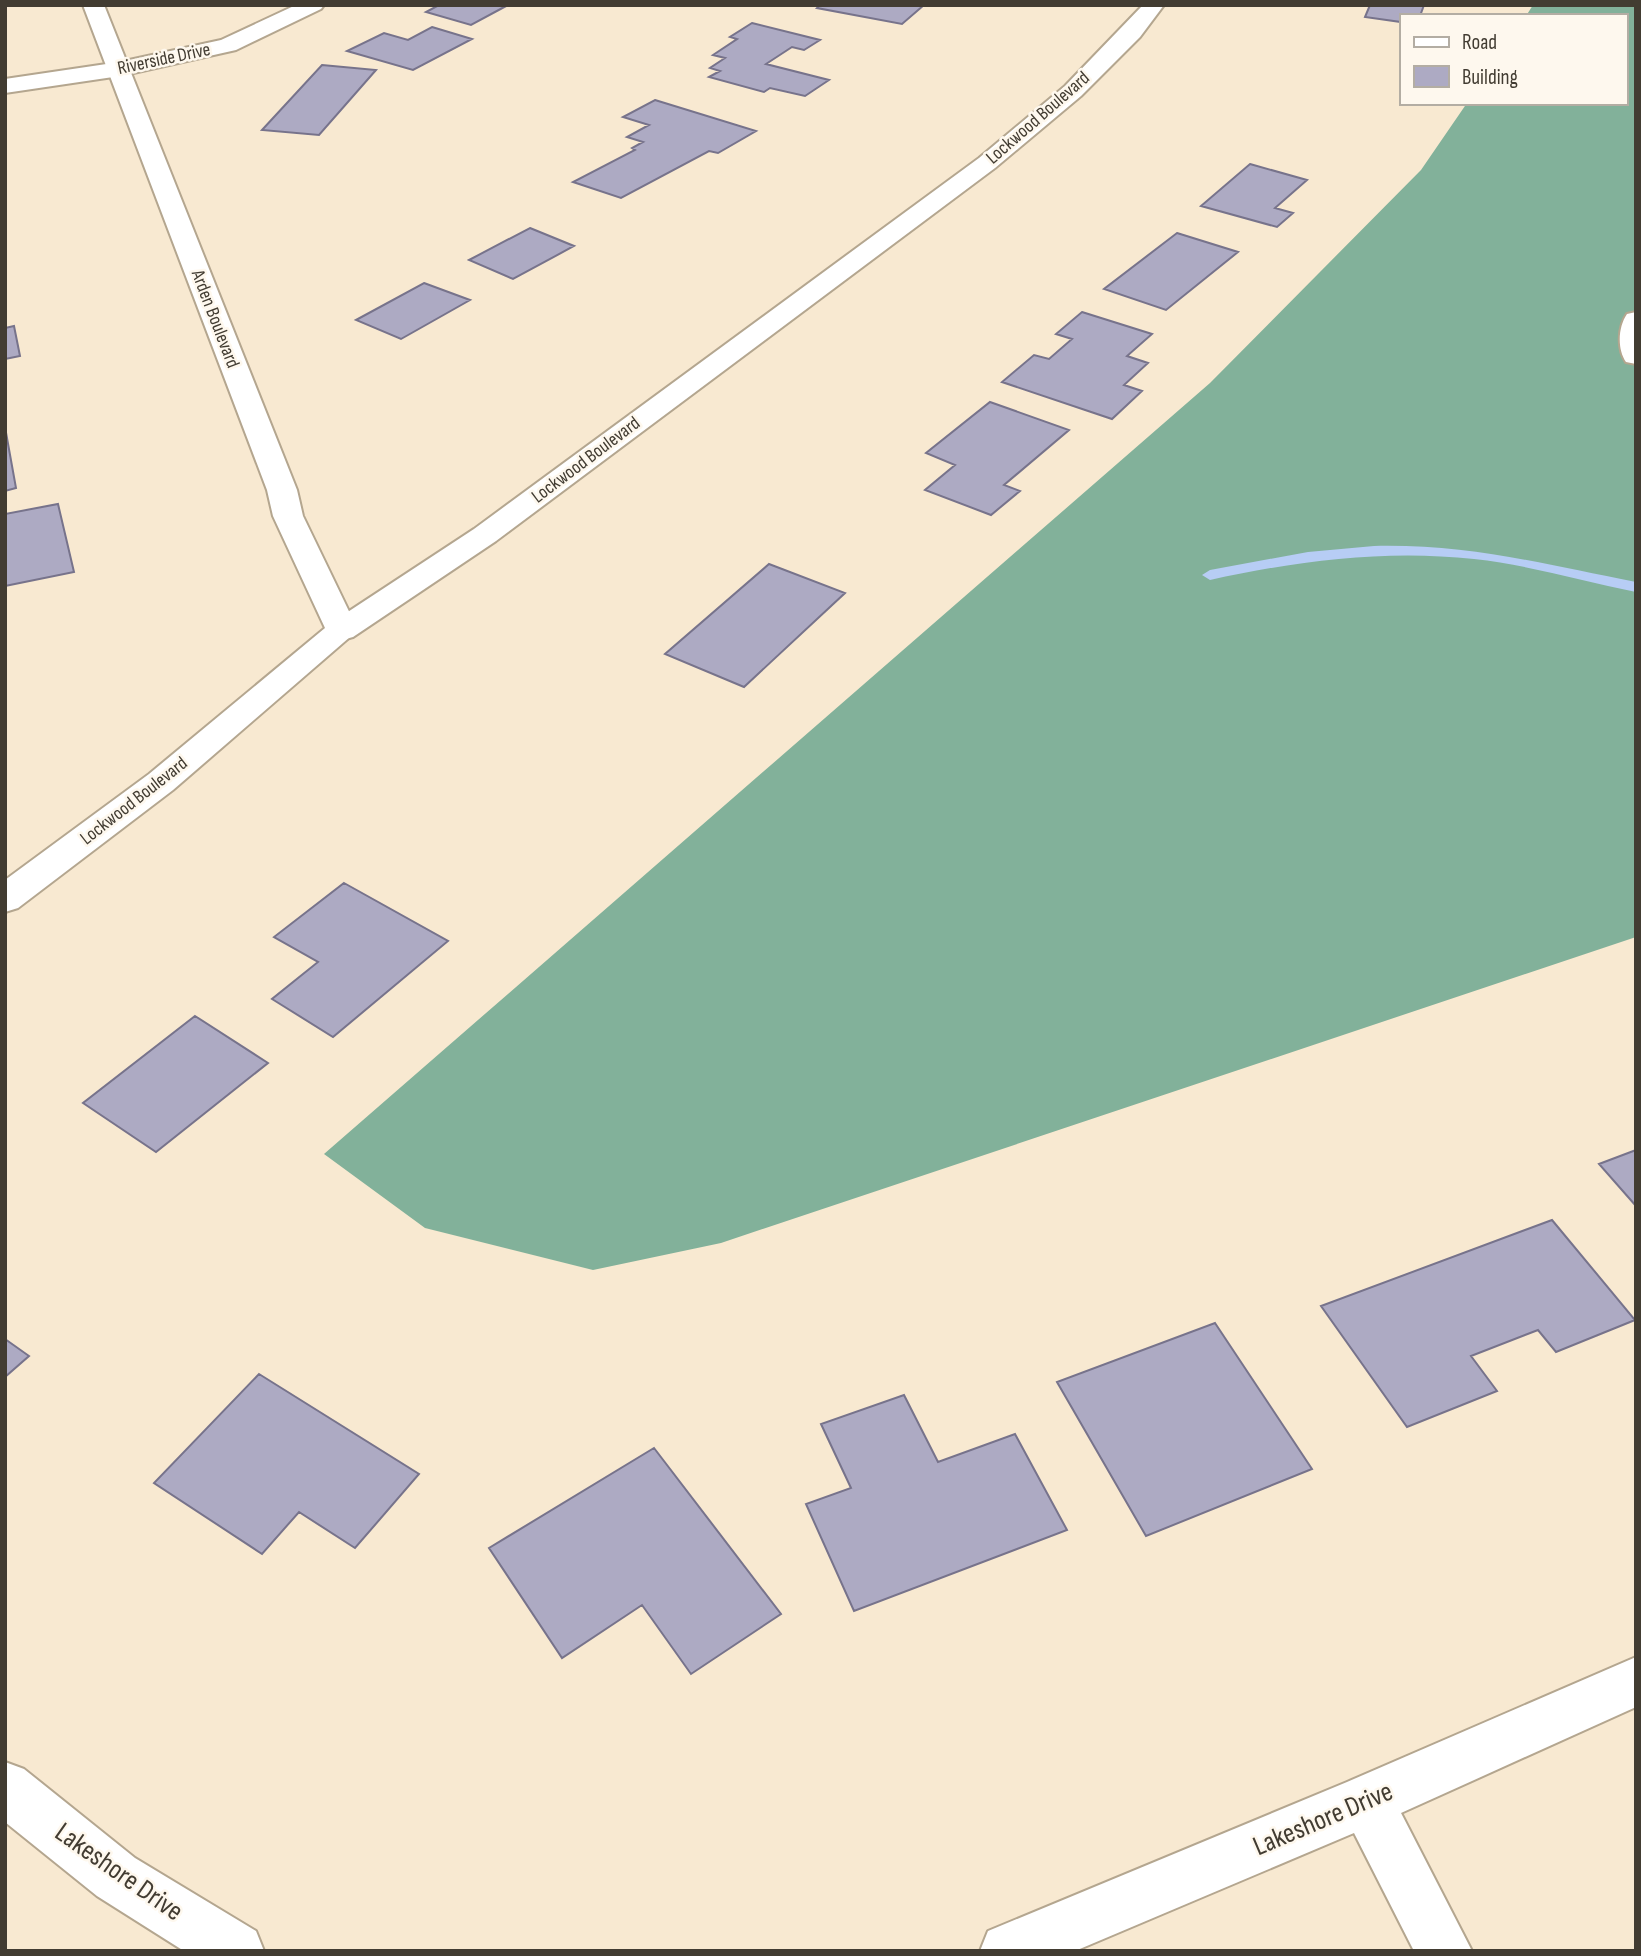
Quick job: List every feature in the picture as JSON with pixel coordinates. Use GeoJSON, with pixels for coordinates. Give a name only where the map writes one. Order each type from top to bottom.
{"type":"FeatureCollection","features":[{"type":"Feature","properties":{"kind":"street","name":"Arden Boulevard"},"geometry":{"type":"LineString","coordinates":[[93,5],[282,490],[288,516],[342,630]]}},
{"type":"Feature","properties":{"kind":"street","name":"Riverside Drive"},"geometry":{"type":"LineString","coordinates":[[5,86],[120,69],[228,45],[314,5]]}},
{"type":"Feature","properties":{"kind":"street","name":"Lockwood Boulevard"},"geometry":{"type":"LineString","coordinates":[[5,899],[162,782],[342,630],[485,535],[987,163],[1073,92],[1132,32],[1154,5]]}},
{"type":"Feature","properties":{"kind":"street"},"geometry":{"type":"LineString","coordinates":[[1636,320],[1633,328],[1636,356]]}},
{"type":"Feature","properties":{"kind":"street","name":"Lakeshore Drive"},"geometry":{"type":"LineString","coordinates":[[1008,1951],[1366,1801],[1636,1681]]}},
{"type":"Feature","properties":{"kind":"street","name":"Lakeshore Drive"},"geometry":{"type":"LineString","coordinates":[[5,1788],[116,1877],[236,1951]]}},
{"type":"Feature","properties":{"kind":"street"},"geometry":{"type":"LineString","coordinates":[[1366,1801],[1444,1951]]}},
{"type":"Feature","properties":{"kind":"green space"},"geometry":{"type":"Polygon","coordinates":[[[1533,5],[1636,5],[1636,937],[721,1243],[593,1270],[425,1228],[324,1154],[1210,383],[1421,170],[1466,105],[1627,105],[1627,14],[1527,14],[1533,5]]]}},
{"type":"Feature","properties":{"kind":"building"},"geometry":{"type":"Polygon","coordinates":[[[439,5],[508,5],[471,25],[426,12],[439,5]]]}},
{"type":"Feature","properties":{"kind":"building"},"geometry":{"type":"Polygon","coordinates":[[[820,5],[924,5],[902,24],[817,8],[820,5]]]}},
{"type":"Feature","properties":{"kind":"building"},"geometry":{"type":"Polygon","coordinates":[[[1370,5],[1424,5],[1421,14],[1400,14],[1400,22],[1365,17],[1370,5]]]}},
{"type":"Feature","properties":{"kind":"building"},"geometry":{"type":"Polygon","coordinates":[[[752,23],[820,40],[804,50],[792,47],[766,64],[829,80],[805,96],[770,88],[764,92],[709,77],[720,71],[710,68],[725,58],[713,55],[737,39],[730,37],[752,23]]]}},
{"type":"Feature","properties":{"kind":"building"},"geometry":{"type":"Polygon","coordinates":[[[432,27],[472,39],[413,70],[347,51],[384,33],[408,40],[432,27]]]}},
{"type":"Feature","properties":{"kind":"building"},"geometry":{"type":"Polygon","coordinates":[[[322,65],[376,70],[319,135],[262,130],[322,65]]]}},
{"type":"Feature","properties":{"kind":"building"},"geometry":{"type":"Polygon","coordinates":[[[655,100],[756,131],[718,153],[709,151],[621,198],[573,182],[635,150],[632,148],[643,142],[627,137],[649,125],[623,117],[655,100]]]}},
{"type":"Feature","properties":{"kind":"building"},"geometry":{"type":"Polygon","coordinates":[[[1250,164],[1307,180],[1275,208],[1293,213],[1277,227],[1201,206],[1250,164]]]}},
{"type":"Feature","properties":{"kind":"building"},"geometry":{"type":"Polygon","coordinates":[[[530,228],[574,246],[513,279],[469,260],[530,228]]]}},
{"type":"Feature","properties":{"kind":"building"},"geometry":{"type":"Polygon","coordinates":[[[1177,233],[1238,252],[1166,310],[1104,289],[1177,233]]]}},
{"type":"Feature","properties":{"kind":"building"},"geometry":{"type":"Polygon","coordinates":[[[424,283],[470,300],[401,339],[356,320],[424,283]]]}},
{"type":"Feature","properties":{"kind":"building"},"geometry":{"type":"Polygon","coordinates":[[[1082,312],[1152,334],[1127,356],[1148,363],[1124,385],[1142,391],[1112,419],[1002,382],[1034,355],[1049,359],[1072,339],[1056,334],[1082,312]]]}},
{"type":"Feature","properties":{"kind":"building"},"geometry":{"type":"Polygon","coordinates":[[[14,326],[20,356],[5,359],[5,328],[14,326]]]}},
{"type":"Feature","properties":{"kind":"building"},"geometry":{"type":"Polygon","coordinates":[[[990,402],[1069,430],[1004,485],[1020,491],[991,515],[925,490],[955,465],[926,453],[990,402]]]}},
{"type":"Feature","properties":{"kind":"building"},"geometry":{"type":"Polygon","coordinates":[[[5,427],[16,488],[5,491],[5,427]]]}},
{"type":"Feature","properties":{"kind":"building"},"geometry":{"type":"Polygon","coordinates":[[[58,504],[74,572],[5,586],[5,514],[58,504]]]}},
{"type":"Feature","properties":{"kind":"building"},"geometry":{"type":"Polygon","coordinates":[[[769,564],[845,593],[744,687],[665,654],[769,564]]]}},
{"type":"Feature","properties":{"kind":"building"},"geometry":{"type":"Polygon","coordinates":[[[344,883],[448,941],[333,1037],[272,999],[318,962],[274,937],[344,883]]]}},
{"type":"Feature","properties":{"kind":"building"},"geometry":{"type":"Polygon","coordinates":[[[195,1016],[268,1063],[156,1152],[83,1103],[195,1016]]]}},
{"type":"Feature","properties":{"kind":"building"},"geometry":{"type":"Polygon","coordinates":[[[1636,1150],[1636,1206],[1599,1164],[1636,1150]]]}},
{"type":"Feature","properties":{"kind":"building"},"geometry":{"type":"Polygon","coordinates":[[[1552,1220],[1635,1320],[1556,1352],[1538,1330],[1471,1356],[1497,1391],[1407,1427],[1321,1306],[1552,1220]]]}},
{"type":"Feature","properties":{"kind":"building"},"geometry":{"type":"Polygon","coordinates":[[[1215,1323],[1312,1469],[1146,1536],[1057,1382],[1215,1323]]]}},
{"type":"Feature","properties":{"kind":"building"},"geometry":{"type":"Polygon","coordinates":[[[5,1339],[29,1356],[5,1377],[5,1339]]]}},
{"type":"Feature","properties":{"kind":"building"},"geometry":{"type":"Polygon","coordinates":[[[259,1374],[419,1474],[355,1548],[299,1512],[262,1554],[154,1483],[259,1374]]]}},
{"type":"Feature","properties":{"kind":"building"},"geometry":{"type":"Polygon","coordinates":[[[904,1395],[938,1462],[1015,1434],[1067,1530],[854,1611],[806,1504],[851,1488],[821,1424],[904,1395]]]}},
{"type":"Feature","properties":{"kind":"building"},"geometry":{"type":"Polygon","coordinates":[[[654,1448],[781,1614],[691,1674],[642,1605],[562,1658],[489,1548],[654,1448]]]}},
{"type":"Feature","properties":{"kind":"waterway"},"geometry":{"type":"LineString","coordinates":[[1210,575],[1308,557],[1407,550],[1495,557],[1636,587]]}}]}
